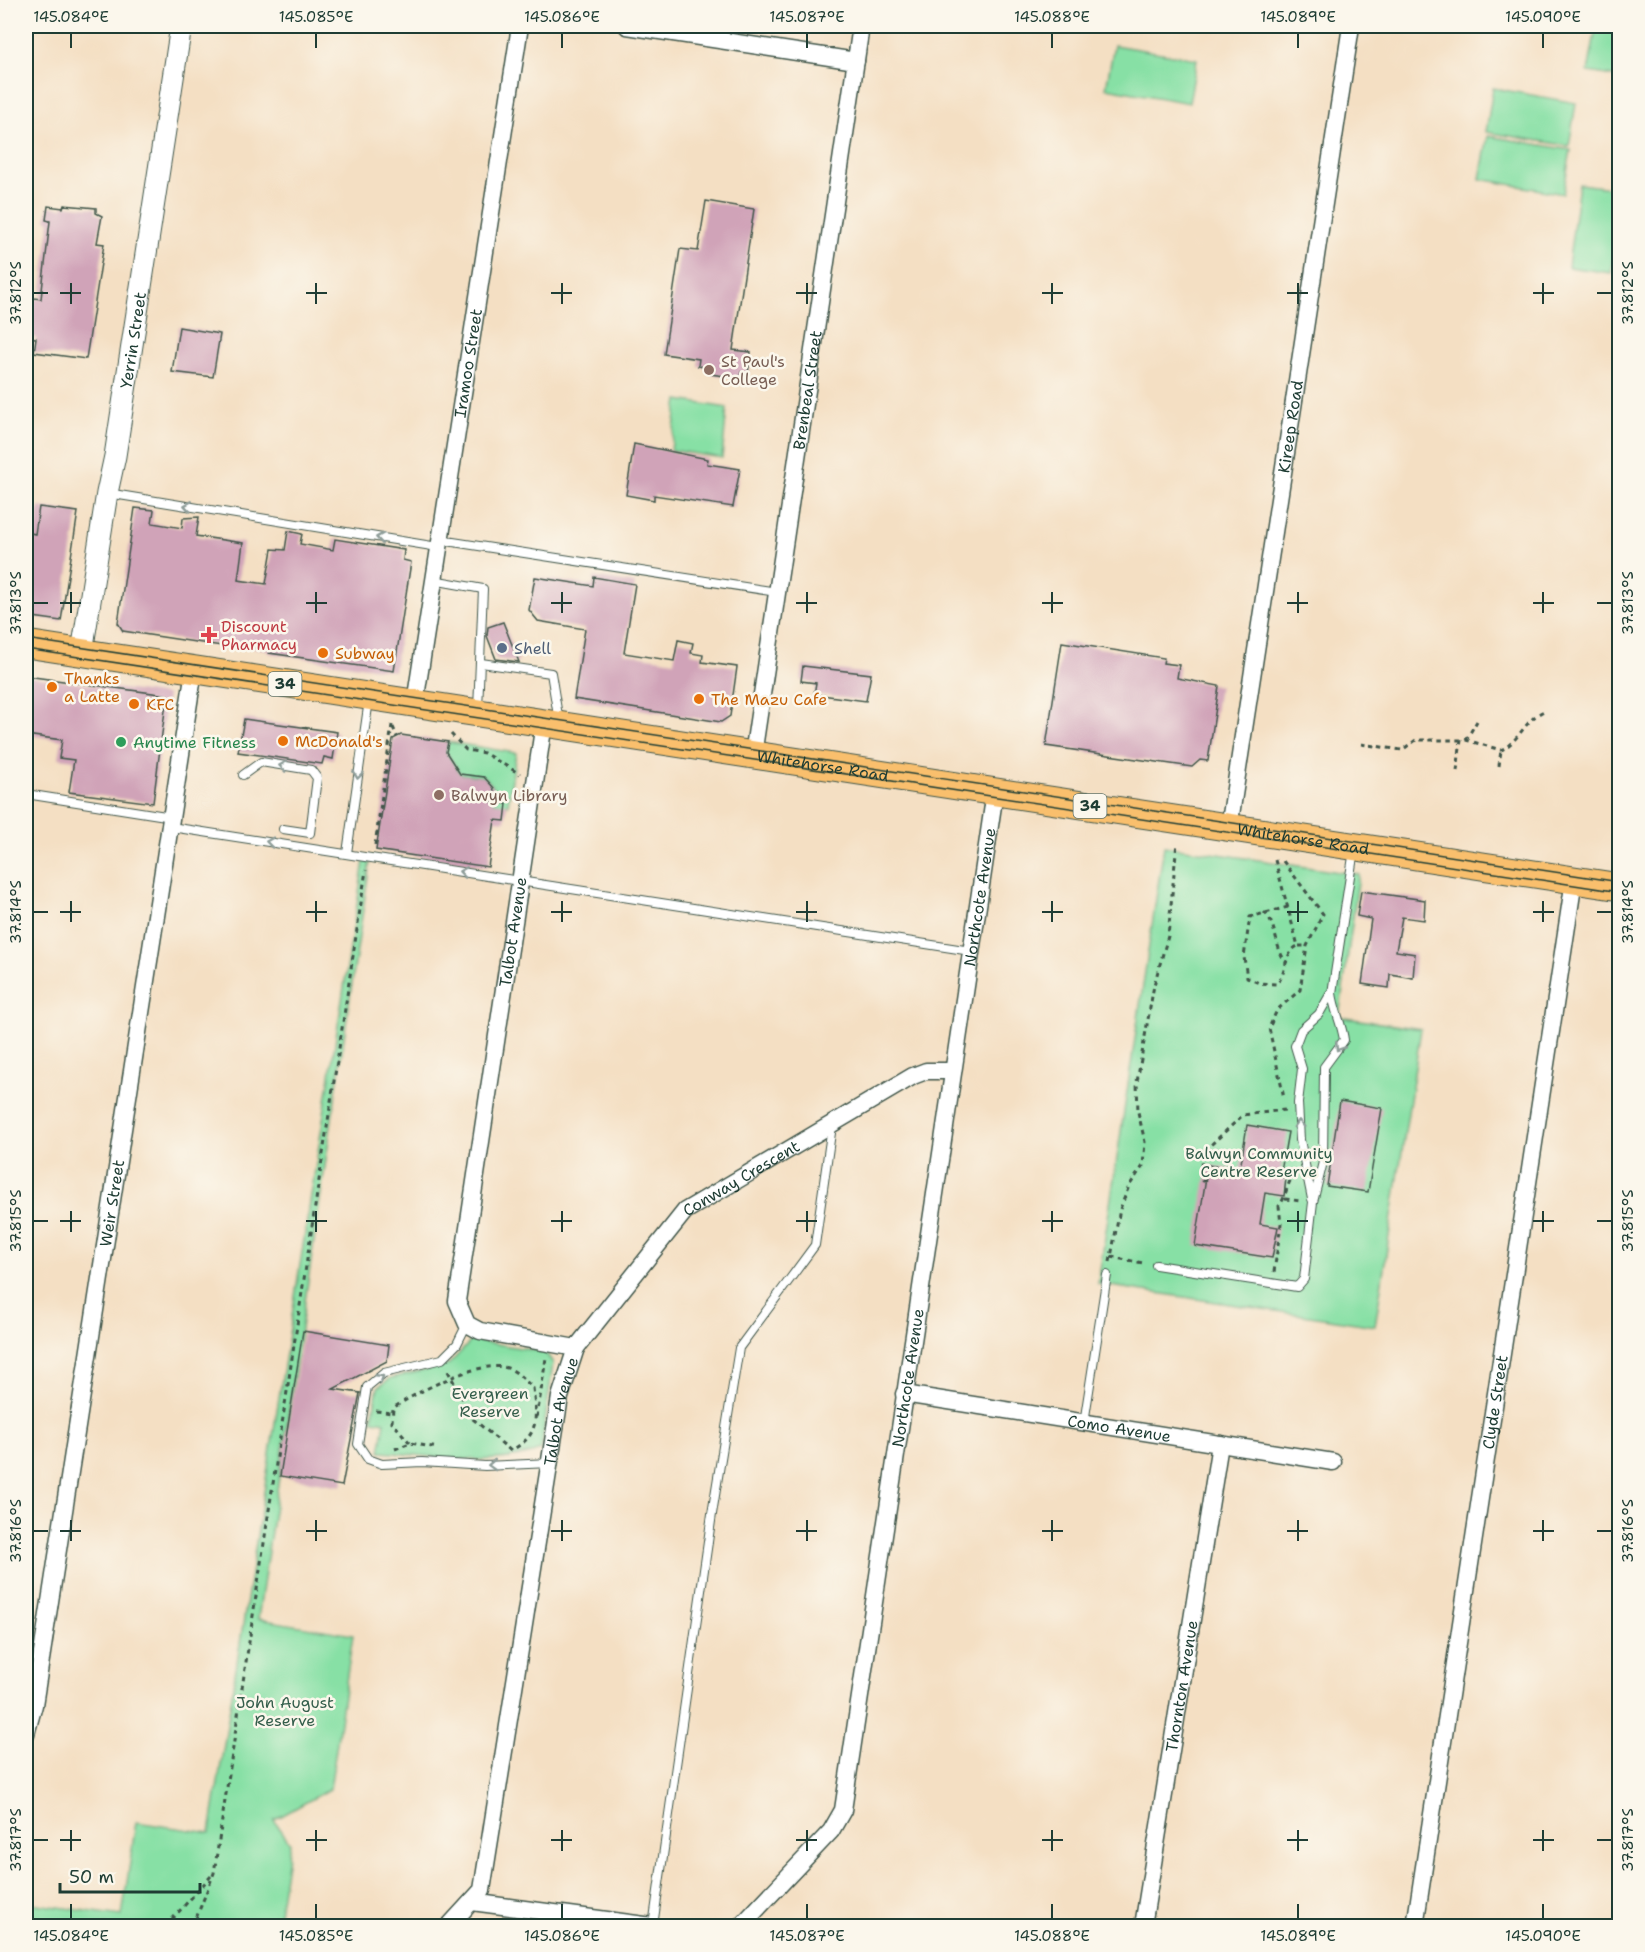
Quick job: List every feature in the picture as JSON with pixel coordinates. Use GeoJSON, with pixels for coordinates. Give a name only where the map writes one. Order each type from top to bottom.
{"type":"FeatureCollection","features":[{"type":"Feature","properties":{"kind":"main road","name":"Whitehorse Road"},"geometry":{"type":"LineString","coordinates":[[26,644],[1620,887]]}},
{"type":"Feature","properties":{"kind":"street","name":"Yerrin Street"},"geometry":{"type":"LineString","coordinates":[[82,652],[106,493],[115,456],[181,26]]}},
{"type":"Feature","properties":{"kind":"street","name":"Iramoo Street"},"geometry":{"type":"LineString","coordinates":[[415,703],[520,26]]}},
{"type":"Feature","properties":{"kind":"street"},"geometry":{"type":"LineString","coordinates":[[627,26],[856,61]]}},
{"type":"Feature","properties":{"kind":"street","name":"Brenbeal Street"},"geometry":{"type":"LineString","coordinates":[[753,755],[861,26]]}},
{"type":"Feature","properties":{"kind":"street","name":"Kireep Road"},"geometry":{"type":"LineString","coordinates":[[1229,828],[1351,26]]}},
{"type":"Feature","properties":{"kind":"street","name":"Weir Street"},"geometry":{"type":"LineString","coordinates":[[26,1734],[36,1693],[194,670]]}},
{"type":"Feature","properties":{"kind":"street","name":"Talbot Avenue"},"geometry":{"type":"LineString","coordinates":[[449,1926],[482,1890],[560,1397],[576,1348],[480,1332],[467,1324],[457,1301],[535,783],[552,724]]}},
{"type":"Feature","properties":{"kind":"street","name":"Northcote Avenue"},"geometry":{"type":"LineString","coordinates":[[741,1926],[831,1831],[843,1810],[995,792]]}},
{"type":"Feature","properties":{"kind":"street","name":"Clyde Street"},"geometry":{"type":"LineString","coordinates":[[1415,1926],[1574,880]]}},
{"type":"Feature","properties":{"kind":"street","name":"Conway Crescent"},"geometry":{"type":"LineString","coordinates":[[576,1348],[685,1211],[912,1076],[926,1071],[952,1071]]}},
{"type":"Feature","properties":{"kind":"street","name":"Como Avenue"},"geometry":{"type":"LineString","coordinates":[[904,1394],[1333,1462]]}},
{"type":"Feature","properties":{"kind":"street","name":"Thornton Avenue"},"geometry":{"type":"LineString","coordinates":[[1143,1926],[1220,1444]]}},
{"type":"Feature","properties":{"kind":"street"},"geometry":{"type":"LineString","coordinates":[[472,1902],[652,1926]]}},
{"type":"Feature","properties":{"kind":"lane"},"geometry":{"type":"LineString","coordinates":[[106,493],[777,592]]}},
{"type":"Feature","properties":{"kind":"lane"},"geometry":{"type":"LineString","coordinates":[[433,580],[483,589],[478,712]]}},
{"type":"Feature","properties":{"kind":"lane"},"geometry":{"type":"LineString","coordinates":[[481,663],[551,674],[552,724]]}},
{"type":"Feature","properties":{"kind":"lane"},"geometry":{"type":"LineString","coordinates":[[346,853],[370,696]]}},
{"type":"Feature","properties":{"kind":"lane"},"geometry":{"type":"LineString","coordinates":[[243,775],[261,762],[311,770],[317,778],[310,833],[283,829]]}},
{"type":"Feature","properties":{"kind":"lane"},"geometry":{"type":"LineString","coordinates":[[26,794],[368,857],[971,951]]}},
{"type":"Feature","properties":{"kind":"lane"},"geometry":{"type":"LineString","coordinates":[[1156,1265],[1297,1287],[1304,1279],[1313,1203],[1323,1162],[1324,1067],[1344,1040],[1343,1028],[1335,1014],[1332,993],[1355,847]]}},
{"type":"Feature","properties":{"kind":"lane"},"geometry":{"type":"LineString","coordinates":[[1313,1203],[1299,1140],[1298,1102],[1302,1069],[1295,1046],[1301,1030],[1319,1014],[1332,993]]}},
{"type":"Feature","properties":{"kind":"lane"},"geometry":{"type":"LineString","coordinates":[[652,1926],[712,1514],[739,1348],[815,1245],[832,1125]]}},
{"type":"Feature","properties":{"kind":"lane"},"geometry":{"type":"LineString","coordinates":[[1084,1423],[1107,1275]]}},
{"type":"Feature","properties":{"kind":"lane"},"geometry":{"type":"LineString","coordinates":[[467,1324],[457,1344],[442,1359],[384,1373],[367,1388],[358,1444],[368,1459],[382,1464],[422,1462],[485,1466],[550,1463]]}},
{"type":"Feature","properties":{"kind":"path"},"geometry":{"type":"LineString","coordinates":[[1361,744],[1402,750],[1416,740],[1466,740],[1501,750],[1513,745],[1521,728],[1533,716],[1544,711]]}},
{"type":"Feature","properties":{"kind":"path"},"geometry":{"type":"LineString","coordinates":[[1466,740],[1477,722]]}},
{"type":"Feature","properties":{"kind":"path"},"geometry":{"type":"LineString","coordinates":[[193,1926],[214,1873],[368,857],[375,846],[392,725],[397,737]]}},
{"type":"Feature","properties":{"kind":"path"},"geometry":{"type":"LineString","coordinates":[[451,734],[466,750],[484,753],[535,783]]}},
{"type":"Feature","properties":{"kind":"path"},"geometry":{"type":"LineString","coordinates":[[1457,771],[1461,740]]}},
{"type":"Feature","properties":{"kind":"path"},"geometry":{"type":"LineString","coordinates":[[1499,766],[1501,750]]}},
{"type":"Feature","properties":{"kind":"path"},"geometry":{"type":"LineString","coordinates":[[1107,1275],[1120,1209],[1130,1186],[1143,1166],[1145,1142],[1138,1112],[1137,1082],[1154,985],[1168,936],[1178,837],[1186,821]]}},
{"type":"Feature","properties":{"kind":"path"},"geometry":{"type":"LineString","coordinates":[[1275,860],[1298,946]]}},
{"type":"Feature","properties":{"kind":"path"},"geometry":{"type":"LineString","coordinates":[[1283,861],[1323,914],[1307,946],[1299,990],[1277,1010],[1269,1028],[1286,1104]]}},
{"type":"Feature","properties":{"kind":"path"},"geometry":{"type":"LineString","coordinates":[[1288,907],[1250,917],[1244,957],[1246,978],[1259,983],[1277,984],[1284,976],[1293,948],[1307,946]]}},
{"type":"Feature","properties":{"kind":"path"},"geometry":{"type":"LineString","coordinates":[[1264,912],[1270,918],[1282,957],[1287,963]]}},
{"type":"Feature","properties":{"kind":"path"},"geometry":{"type":"LineString","coordinates":[[1206,1181],[1202,1180],[1201,1154],[1221,1133],[1243,1115],[1287,1110]]}},
{"type":"Feature","properties":{"kind":"path"},"geometry":{"type":"LineString","coordinates":[[1273,1283],[1281,1224],[1279,1206],[1285,1199],[1289,1180],[1297,1172]]}},
{"type":"Feature","properties":{"kind":"path"},"geometry":{"type":"LineString","coordinates":[[1111,1257],[1156,1265]]}},
{"type":"Feature","properties":{"kind":"path"},"geometry":{"type":"LineString","coordinates":[[442,1359],[473,1419],[511,1451],[531,1463],[548,1344]]}},
{"type":"Feature","properties":{"kind":"path"},"geometry":{"type":"LineString","coordinates":[[410,1443],[392,1422],[393,1408],[413,1395],[452,1379],[477,1370],[501,1367],[515,1371],[533,1388],[536,1424],[526,1443],[502,1453]]}},
{"type":"Feature","properties":{"kind":"path"},"geometry":{"type":"LineString","coordinates":[[368,1459],[410,1443],[443,1449]]}},
{"type":"Feature","properties":{"kind":"path"},"geometry":{"type":"LineString","coordinates":[[166,1926],[214,1873]]}},
{"type":"Feature","properties":{"kind":"green space"},"geometry":{"type":"Polygon","coordinates":[[[1596,28],[1619,33],[1619,77],[1588,72],[1596,28]]]}},
{"type":"Feature","properties":{"kind":"green space"},"geometry":{"type":"Polygon","coordinates":[[[1114,45],[1197,59],[1189,103],[1106,88],[1114,45]]]}},
{"type":"Feature","properties":{"kind":"green space"},"geometry":{"type":"Polygon","coordinates":[[[1493,88],[1576,103],[1569,146],[1486,132],[1493,88]]]}},
{"type":"Feature","properties":{"kind":"green space"},"geometry":{"type":"Polygon","coordinates":[[[1488,136],[1571,150],[1563,194],[1480,179],[1488,136]]]}},
{"type":"Feature","properties":{"kind":"green space"},"geometry":{"type":"Polygon","coordinates":[[[1579,184],[1619,189],[1619,215],[1611,273],[1568,267],[1579,184]]]}},
{"type":"Feature","properties":{"kind":"green space"},"geometry":{"type":"Polygon","coordinates":[[[678,400],[727,408],[722,458],[671,450],[678,400]]]}},
{"type":"Feature","properties":{"kind":"green space"},"geometry":{"type":"Polygon","coordinates":[[[448,742],[516,753],[508,805],[492,802],[494,788],[485,777],[460,774],[446,752],[448,742]]]}},
{"type":"Feature","properties":{"kind":"green space","name":"Balwyn Community Centre Reserve"},"geometry":{"type":"Polygon","coordinates":[[[1164,846],[1359,875],[1339,1017],[1421,1029],[1375,1326],[1098,1284],[1164,846]]]}},
{"type":"Feature","properties":{"kind":"green space","name":"John August Reserve"},"geometry":{"type":"Polygon","coordinates":[[[364,861],[370,862],[258,1619],[353,1635],[330,1789],[274,1820],[290,1843],[277,1926],[26,1926],[26,1907],[30,1903],[122,1916],[136,1822],[210,1833],[364,861]]]}},
{"type":"Feature","properties":{"kind":"green space","name":"Evergreen Reserve"},"geometry":{"type":"Polygon","coordinates":[[[472,1340],[545,1352],[553,1363],[541,1450],[522,1456],[482,1460],[380,1452],[385,1422],[372,1420],[378,1387],[391,1378],[448,1365],[472,1340]]]}},
{"type":"Feature","properties":{"kind":"building"},"geometry":{"type":"Polygon","coordinates":[[[706,201],[754,209],[733,350],[751,352],[748,373],[741,372],[740,378],[710,374],[711,368],[698,366],[699,359],[664,354],[680,249],[698,251],[706,201]]]}},
{"type":"Feature","properties":{"kind":"building"},"geometry":{"type":"Polygon","coordinates":[[[64,205],[96,208],[96,213],[102,216],[97,243],[104,244],[86,359],[34,352],[36,338],[26,337],[26,297],[41,299],[50,221],[46,220],[48,206],[63,208],[64,205]]]}},
{"type":"Feature","properties":{"kind":"building"},"geometry":{"type":"Polygon","coordinates":[[[179,327],[220,334],[213,377],[172,372],[179,327]]]}},
{"type":"Feature","properties":{"kind":"building"},"geometry":{"type":"Polygon","coordinates":[[[634,444],[708,459],[707,464],[740,469],[733,507],[654,495],[654,500],[626,495],[634,444]]]}},
{"type":"Feature","properties":{"kind":"building"},"geometry":{"type":"Polygon","coordinates":[[[39,507],[78,512],[61,621],[26,616],[26,532],[35,534],[39,507]]]}},
{"type":"Feature","properties":{"kind":"building"},"geometry":{"type":"Polygon","coordinates":[[[135,508],[154,510],[152,523],[182,528],[183,518],[199,517],[196,536],[243,543],[238,580],[266,584],[272,549],[285,550],[288,531],[302,534],[300,544],[333,550],[335,539],[404,550],[403,560],[411,562],[394,671],[269,653],[269,650],[229,644],[228,647],[123,631],[118,623],[135,508]]]}},
{"type":"Feature","properties":{"kind":"building"},"geometry":{"type":"Polygon","coordinates":[[[535,577],[593,586],[594,577],[635,584],[624,653],[674,661],[678,640],[693,643],[691,653],[703,655],[702,662],[737,667],[730,716],[721,722],[574,699],[585,629],[538,621],[529,610],[535,577]]]}},
{"type":"Feature","properties":{"kind":"building"},"geometry":{"type":"Polygon","coordinates":[[[503,622],[519,662],[496,659],[487,636],[488,627],[503,622]]]}},
{"type":"Feature","properties":{"kind":"building"},"geometry":{"type":"Polygon","coordinates":[[[1062,642],[1164,658],[1163,663],[1179,665],[1177,678],[1219,686],[1208,761],[1200,760],[1192,767],[1046,746],[1062,642]]]}},
{"type":"Feature","properties":{"kind":"building"},"geometry":{"type":"Polygon","coordinates":[[[803,666],[871,674],[866,701],[814,694],[816,683],[801,681],[803,666]]]}},
{"type":"Feature","properties":{"kind":"building"},"geometry":{"type":"Polygon","coordinates":[[[26,676],[167,695],[153,803],[69,792],[74,760],[59,758],[62,740],[26,735],[26,676]]]}},
{"type":"Feature","properties":{"kind":"building"},"geometry":{"type":"Polygon","coordinates":[[[244,719],[337,732],[333,759],[324,757],[322,764],[238,752],[244,719]]]}},
{"type":"Feature","properties":{"kind":"building","name":"Balwyn Library"},"geometry":{"type":"Polygon","coordinates":[[[401,735],[448,742],[446,752],[460,774],[484,777],[494,788],[492,802],[507,804],[505,821],[495,820],[488,867],[376,850],[393,739],[401,735]]]}},
{"type":"Feature","properties":{"kind":"building"},"geometry":{"type":"Polygon","coordinates":[[[1361,891],[1425,900],[1424,920],[1402,917],[1396,951],[1415,954],[1413,978],[1390,974],[1389,988],[1362,984],[1371,919],[1357,916],[1361,891]]]}},
{"type":"Feature","properties":{"kind":"building"},"geometry":{"type":"Polygon","coordinates":[[[1340,1101],[1382,1108],[1368,1192],[1327,1186],[1340,1101]]]}},
{"type":"Feature","properties":{"kind":"building"},"geometry":{"type":"Polygon","coordinates":[[[1247,1125],[1288,1132],[1280,1177],[1286,1178],[1284,1196],[1265,1193],[1260,1224],[1278,1227],[1272,1258],[1195,1246],[1208,1165],[1240,1170],[1247,1125]]]}},
{"type":"Feature","properties":{"kind":"building"},"geometry":{"type":"Polygon","coordinates":[[[303,1331],[389,1345],[387,1361],[333,1389],[360,1393],[342,1486],[280,1476],[303,1331]]]}},
{"type":"Feature","properties":{"kind":"tram line"},"geometry":{"type":"LineString","coordinates":[[26,639],[1620,882]]}},
{"type":"Feature","properties":{"kind":"tram line"},"geometry":{"type":"LineString","coordinates":[[26,649],[1620,892]]}},
{"type":"Feature","properties":{"kind":"place","name":"St Paul's College"},"geometry":{"type":"Point","coordinates":[709,370]}},
{"type":"Feature","properties":{"kind":"place","name":"Discount Pharmacy"},"geometry":{"type":"Point","coordinates":[209,635]}},
{"type":"Feature","properties":{"kind":"place","name":"Shell"},"geometry":{"type":"Point","coordinates":[502,648]}},
{"type":"Feature","properties":{"kind":"place","name":"Subway"},"geometry":{"type":"Point","coordinates":[323,653]}},
{"type":"Feature","properties":{"kind":"place","name":"Thanks a Latte"},"geometry":{"type":"Point","coordinates":[52,687]}},
{"type":"Feature","properties":{"kind":"place","name":"The Mazu Cafe"},"geometry":{"type":"Point","coordinates":[699,699]}},
{"type":"Feature","properties":{"kind":"place","name":"KFC"},"geometry":{"type":"Point","coordinates":[134,704]}},
{"type":"Feature","properties":{"kind":"place","name":"McDonald's"},"geometry":{"type":"Point","coordinates":[283,741]}},
{"type":"Feature","properties":{"kind":"place","name":"Anytime Fitness"},"geometry":{"type":"Point","coordinates":[121,742]}},
{"type":"Feature","properties":{"kind":"place","name":"Balwyn Library"},"geometry":{"type":"Point","coordinates":[439,795]}}]}
